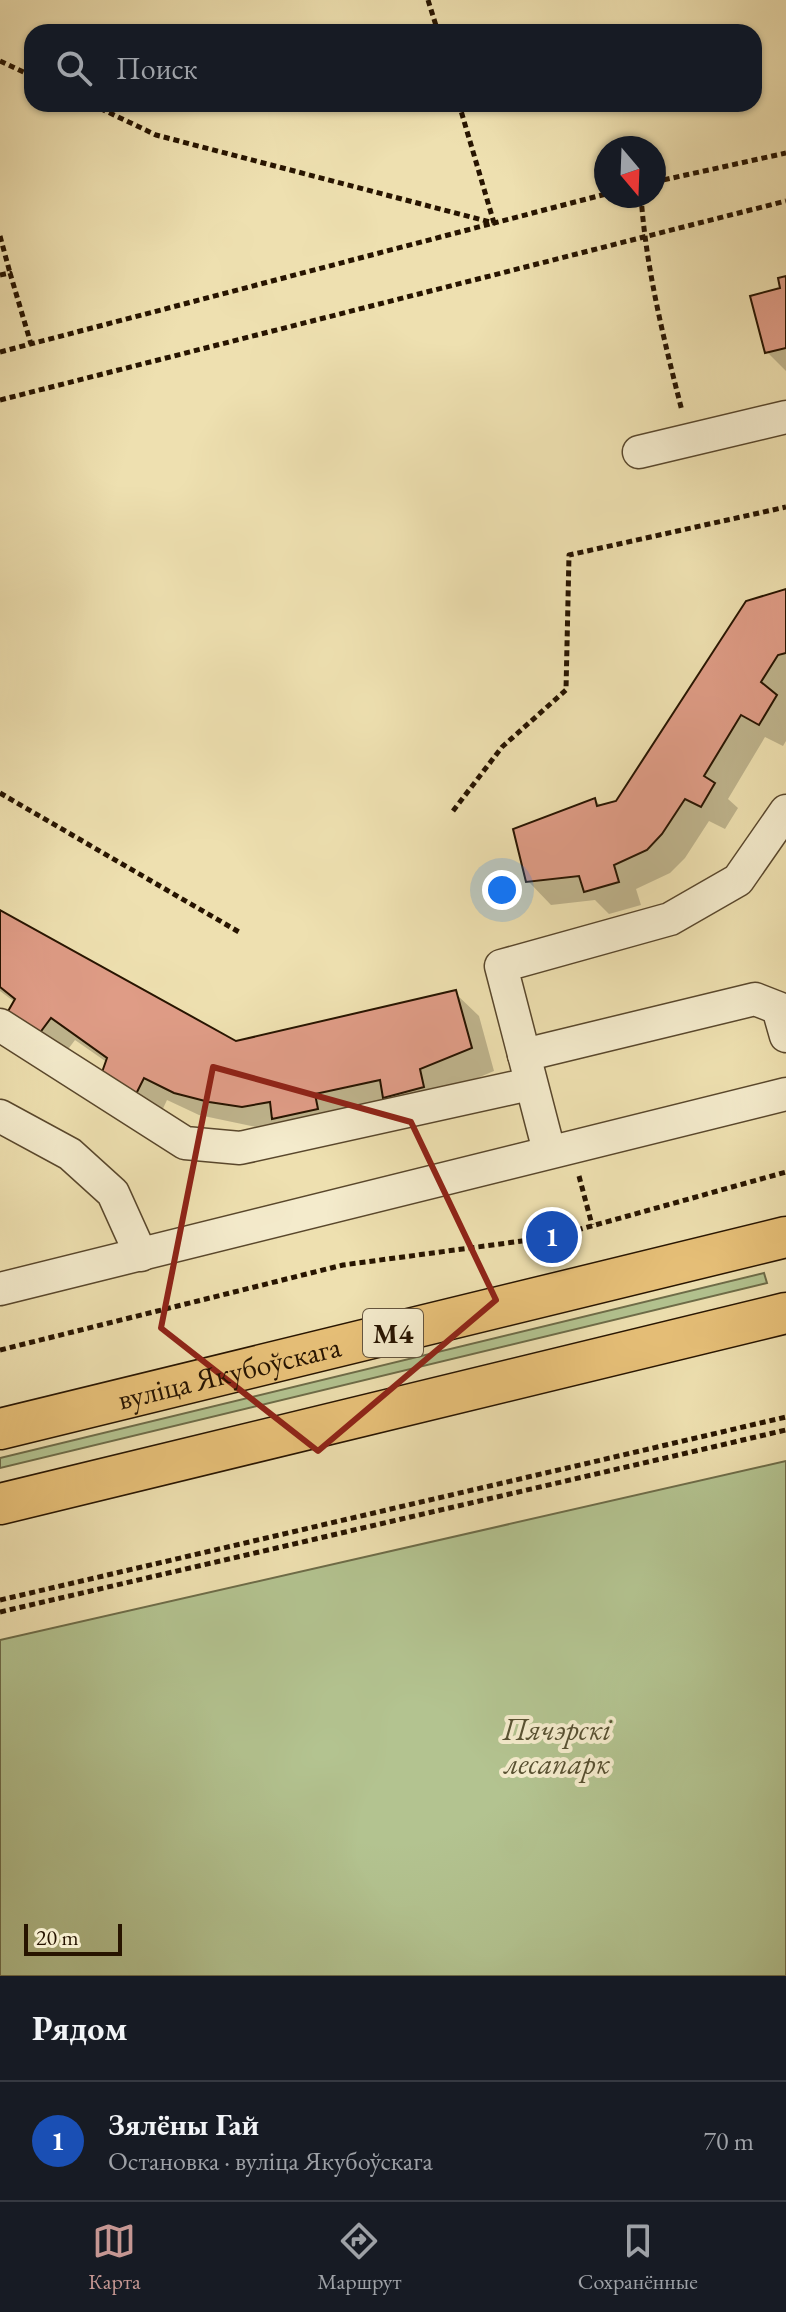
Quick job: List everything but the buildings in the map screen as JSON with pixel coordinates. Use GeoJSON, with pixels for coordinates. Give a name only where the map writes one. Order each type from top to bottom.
{"type":"FeatureCollection","features":[{"type":"Feature","properties":{"kind":"main road","name":"вуліца Якубоўскага"},"geometry":{"type":"LineString","coordinates":[[0,1429],[786,1237]]}},
{"type":"Feature","properties":{"kind":"main road","name":"М4"},"geometry":{"type":"LineString","coordinates":[[0,1504],[786,1313]]}},
{"type":"Feature","properties":{"kind":"lane"},"geometry":{"type":"LineString","coordinates":[[639,452],[786,417]]}},
{"type":"Feature","properties":{"kind":"lane"},"geometry":{"type":"LineString","coordinates":[[560,1148],[527,1070],[501,966],[670,919],[738,880],[786,811]]}},
{"type":"Feature","properties":{"kind":"lane"},"geometry":{"type":"LineString","coordinates":[[0,1025],[185,1143],[240,1148],[527,1070],[755,999],[778,1008],[786,1036]]}},
{"type":"Feature","properties":{"kind":"lane"},"geometry":{"type":"LineString","coordinates":[[0,1289],[308,1216],[560,1148],[786,1094]]}},
{"type":"Feature","properties":{"kind":"lane"},"geometry":{"type":"LineString","coordinates":[[0,1116],[70,1154],[113,1193],[141,1255]]}},
{"type":"Feature","properties":{"kind":"path"},"geometry":{"type":"LineString","coordinates":[[428,0],[436,24]]}},
{"type":"Feature","properties":{"kind":"path"},"geometry":{"type":"LineString","coordinates":[[0,61],[24,72]]}},
{"type":"Feature","properties":{"kind":"path"},"geometry":{"type":"LineString","coordinates":[[108,112],[156,135],[494,223]]}},
{"type":"Feature","properties":{"kind":"path"},"geometry":{"type":"LineString","coordinates":[[461,112],[494,223]]}},
{"type":"Feature","properties":{"kind":"path"},"geometry":{"type":"LineString","coordinates":[[666,179],[786,153]]}},
{"type":"Feature","properties":{"kind":"path"},"geometry":{"type":"LineString","coordinates":[[0,352],[594,197]]}},
{"type":"Feature","properties":{"kind":"path"},"geometry":{"type":"LineString","coordinates":[[0,400],[644,234],[786,201]]}},
{"type":"Feature","properties":{"kind":"path"},"geometry":{"type":"LineString","coordinates":[[642,208],[661,325],[689,440]]}},
{"type":"Feature","properties":{"kind":"path"},"geometry":{"type":"LineString","coordinates":[[0,236],[31,344]]}},
{"type":"Feature","properties":{"kind":"path"},"geometry":{"type":"LineString","coordinates":[[0,275],[10,273]]}},
{"type":"Feature","properties":{"kind":"path"},"geometry":{"type":"LineString","coordinates":[[453,811],[502,747],[566,690],[569,555],[786,507]]}},
{"type":"Feature","properties":{"kind":"path"},"geometry":{"type":"LineString","coordinates":[[0,793],[239,932]]}},
{"type":"Feature","properties":{"kind":"path"},"geometry":{"type":"LineString","coordinates":[[560,1148],[592,1225]]}},
{"type":"Feature","properties":{"kind":"path"},"geometry":{"type":"LineString","coordinates":[[0,1350],[343,1265],[552,1237],[786,1172]]}},
{"type":"Feature","properties":{"kind":"path"},"geometry":{"type":"LineString","coordinates":[[0,1600],[786,1417]]}},
{"type":"Feature","properties":{"kind":"path"},"geometry":{"type":"LineString","coordinates":[[0,1612],[786,1430]]}},
{"type":"Feature","properties":{"kind":"highlighted area"},"geometry":{"type":"Polygon","coordinates":[[[213,1067],[411,1122],[496,1300],[318,1451],[161,1328],[213,1067]]]}},
{"type":"Feature","properties":{"kind":"green space"},"geometry":{"type":"Polygon","coordinates":[[[764,1273],[767,1283],[0,1468],[0,1458],[764,1273]]]}},
{"type":"Feature","properties":{"kind":"green space","name":"Пячэрскі лесапарк"},"geometry":{"type":"Polygon","coordinates":[[[786,1461],[786,1976],[0,1976],[0,1640],[786,1461]]]}},
{"type":"Feature","properties":{"kind":"place","name":"Зялёны Гай"},"geometry":{"type":"Point","coordinates":[552,1237]}}]}
